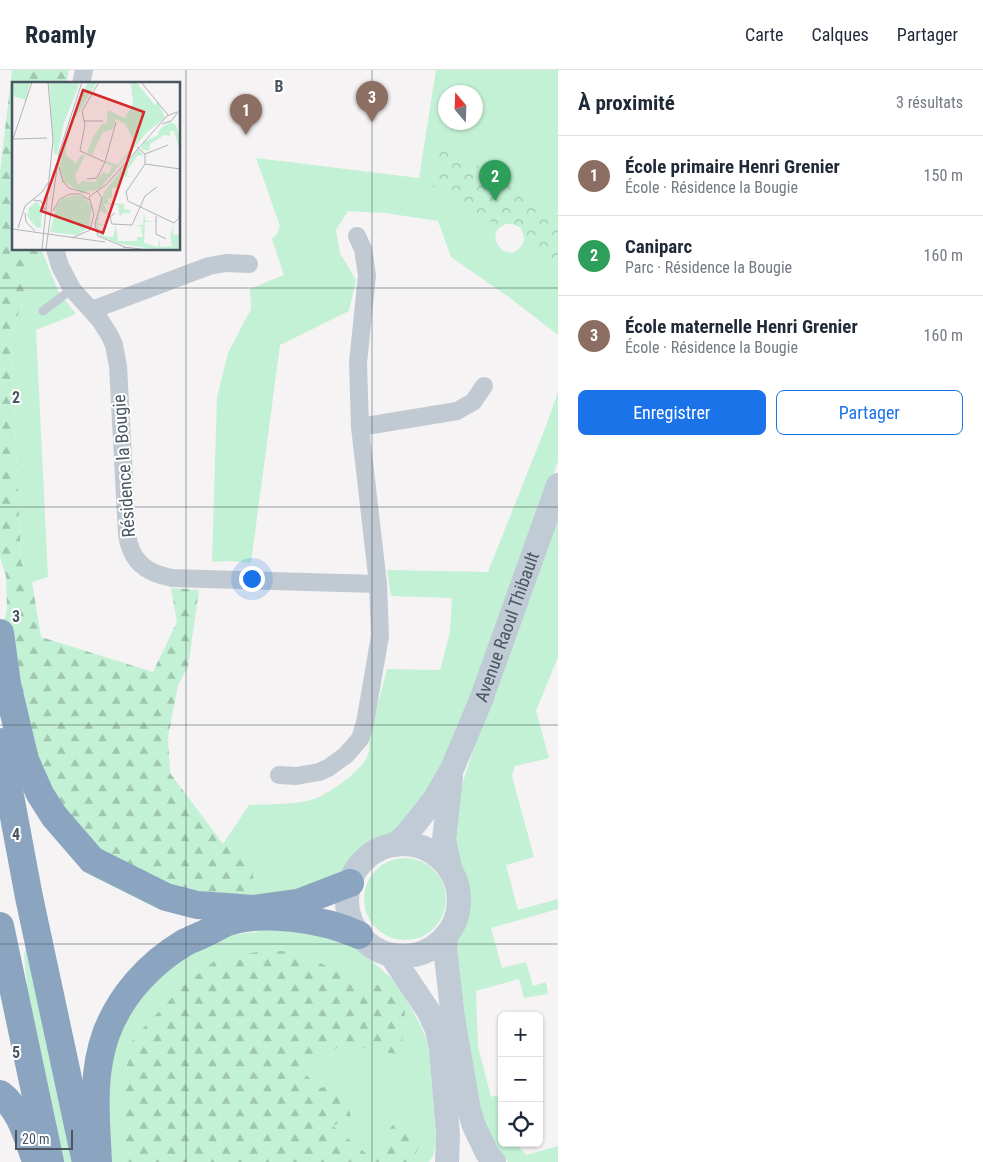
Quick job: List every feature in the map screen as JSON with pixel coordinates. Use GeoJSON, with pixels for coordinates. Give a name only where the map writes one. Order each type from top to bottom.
{"type":"FeatureCollection","features":[{"type":"Feature","properties":{"kind":"highway"},"geometry":{"type":"LineString","coordinates":[[0,633],[8,684],[24,760],[40,794],[54,816],[92,860],[166,897],[197,905],[226,908],[253,909],[298,903],[350,883]]}},
{"type":"Feature","properties":{"kind":"highway"},"geometry":{"type":"LineString","coordinates":[[0,742],[29,897],[86,1162]]}},
{"type":"Feature","properties":{"kind":"highway"},"geometry":{"type":"LineString","coordinates":[[98,1162],[95,1090],[100,1058],[107,1033],[118,1010],[132,988],[147,972],[184,943],[229,922],[264,917],[302,919],[345,928],[359,935]]}},
{"type":"Feature","properties":{"kind":"highway"},"geometry":{"type":"LineString","coordinates":[[0,926],[50,1162]]}},
{"type":"Feature","properties":{"kind":"highway"},"geometry":{"type":"LineString","coordinates":[[0,1094],[9,1100],[18,1113],[37,1162]]}},
{"type":"Feature","properties":{"kind":"main road","name":"Avenue Raoul Thibault"},"geometry":{"type":"LineString","coordinates":[[452,769],[481,700],[558,485]]}},
{"type":"Feature","properties":{"kind":"main road"},"geometry":{"type":"LineString","coordinates":[[395,845],[406,835],[434,800],[452,769]]}},
{"type":"Feature","properties":{"kind":"main road"},"geometry":{"type":"LineString","coordinates":[[451,872],[444,863],[427,850],[406,845],[395,845],[378,850],[364,861],[353,874],[350,883],[347,900],[348,910],[354,927],[359,935],[373,948],[391,955],[409,956],[427,951],[446,936],[452,928],[458,909],[458,890],[451,872],[444,840],[452,769]]}},
{"type":"Feature","properties":{"kind":"main road"},"geometry":{"type":"LineString","coordinates":[[446,936],[445,948],[453,1018],[469,1110],[474,1126],[494,1162]]}},
{"type":"Feature","properties":{"kind":"main road"},"geometry":{"type":"LineString","coordinates":[[391,955],[429,1012],[437,1030],[444,1078],[448,1135],[447,1162]]}},
{"type":"Feature","properties":{"kind":"street"},"geometry":{"type":"LineString","coordinates":[[280,775],[308,775],[328,768],[346,755],[360,739],[365,723],[380,636],[378,584],[360,427],[358,363],[367,275],[363,249],[357,236]]}},
{"type":"Feature","properties":{"kind":"street","name":"Résidence la Bougie"},"geometry":{"type":"LineString","coordinates":[[55,250],[60,266],[72,289],[100,320],[110,336],[116,354],[127,534],[131,551],[140,564],[154,573],[172,578],[378,584]]}},
{"type":"Feature","properties":{"kind":"street"},"geometry":{"type":"LineString","coordinates":[[92,310],[209,266],[226,263],[249,264]]}},
{"type":"Feature","properties":{"kind":"street"},"geometry":{"type":"LineString","coordinates":[[360,427],[457,411],[473,402],[484,386]]}},
{"type":"Feature","properties":{"kind":"lane"},"geometry":{"type":"LineString","coordinates":[[43,311],[72,289]]}},
{"type":"Feature","properties":{"kind":"green space"},"geometry":{"type":"Polygon","coordinates":[[[12,70],[69,70],[66,82],[12,82],[12,250],[41,250],[11,336],[21,562],[32,582],[41,637],[153,672],[177,622],[171,588],[199,590],[188,667],[178,685],[168,737],[170,773],[223,844],[250,857],[255,889],[253,909],[166,897],[54,816],[1,640],[7,609],[6,576],[0,557],[0,172],[12,70]]]}},
{"type":"Feature","properties":{"kind":"green space"},"geometry":{"type":"Polygon","coordinates":[[[436,70],[558,70],[558,335],[510,298],[451,257],[438,221],[385,213],[348,211],[336,230],[340,253],[356,280],[349,311],[280,345],[251,563],[212,562],[217,397],[228,353],[251,309],[250,289],[284,275],[272,239],[277,234],[280,226],[256,158],[419,178],[436,70]],[[510,223],[501,227],[496,232],[498,245],[503,250],[509,253],[516,251],[522,245],[524,238],[520,227],[510,223]]]}},
{"type":"Feature","properties":{"kind":"green space"},"geometry":{"type":"Polygon","coordinates":[[[442,143],[558,216],[558,268],[523,244],[525,238],[520,227],[504,224],[499,227],[432,186],[442,143]]]}},
{"type":"Feature","properties":{"kind":"green space"},"geometry":{"type":"Polygon","coordinates":[[[41,250],[59,293],[76,314],[36,330],[48,577],[32,582],[21,562],[11,336],[33,269],[41,250]]]}},
{"type":"Feature","properties":{"kind":"green space"},"geometry":{"type":"Polygon","coordinates":[[[558,392],[558,461],[492,647],[439,770],[413,815],[398,832],[359,848],[334,880],[253,909],[223,844],[249,805],[288,804],[311,800],[334,788],[357,770],[368,755],[369,738],[387,669],[440,670],[450,632],[452,598],[391,596],[387,570],[488,572],[558,392]]]}},
{"type":"Feature","properties":{"kind":"green space"},"geometry":{"type":"Polygon","coordinates":[[[558,513],[558,657],[536,711],[549,758],[515,766],[512,776],[534,857],[506,865],[518,910],[558,899],[558,909],[491,928],[502,968],[526,962],[533,986],[546,982],[548,994],[524,998],[519,979],[476,991],[478,1047],[491,1097],[498,1095],[498,1147],[519,1147],[526,1155],[558,1146],[558,1162],[508,1162],[500,1155],[471,1090],[456,939],[470,909],[465,878],[451,847],[460,792],[473,750],[558,513]]]}},
{"type":"Feature","properties":{"kind":"green space"},"geometry":{"type":"Polygon","coordinates":[[[405,858],[421,861],[434,870],[443,883],[446,899],[443,915],[434,928],[421,937],[405,940],[389,937],[376,928],[367,915],[364,899],[367,883],[376,870],[389,861],[405,858]]]}},
{"type":"Feature","properties":{"kind":"green space"},"geometry":{"type":"Polygon","coordinates":[[[285,928],[346,942],[397,983],[420,1024],[427,1041],[430,1057],[436,1143],[433,1156],[429,1162],[111,1162],[107,1081],[117,1042],[135,1002],[178,958],[232,935],[285,928]]]}},
{"type":"Feature","properties":{"kind":"green space"},"geometry":{"type":"Polygon","coordinates":[[[28,940],[76,1162],[60,1162],[23,983],[27,983],[24,955],[28,940]]]}},
{"type":"Feature","properties":{"kind":"green space"},"geometry":{"type":"Polygon","coordinates":[[[287,951],[391,990],[405,1011],[401,1055],[343,1044],[301,1070],[320,1088],[342,1083],[351,1117],[333,1126],[369,1156],[396,1121],[421,1142],[412,1162],[122,1162],[121,1092],[133,1039],[182,987],[217,959],[257,952],[287,951]]]}},
{"type":"Feature","properties":{"kind":"place","name":"École maternelle Henri Grenier"},"geometry":{"type":"Point","coordinates":[372,122]}},
{"type":"Feature","properties":{"kind":"place","name":"École primaire Henri Grenier"},"geometry":{"type":"Point","coordinates":[246,135]}},
{"type":"Feature","properties":{"kind":"place","name":"Caniparc"},"geometry":{"type":"Point","coordinates":[495,201]}}]}
